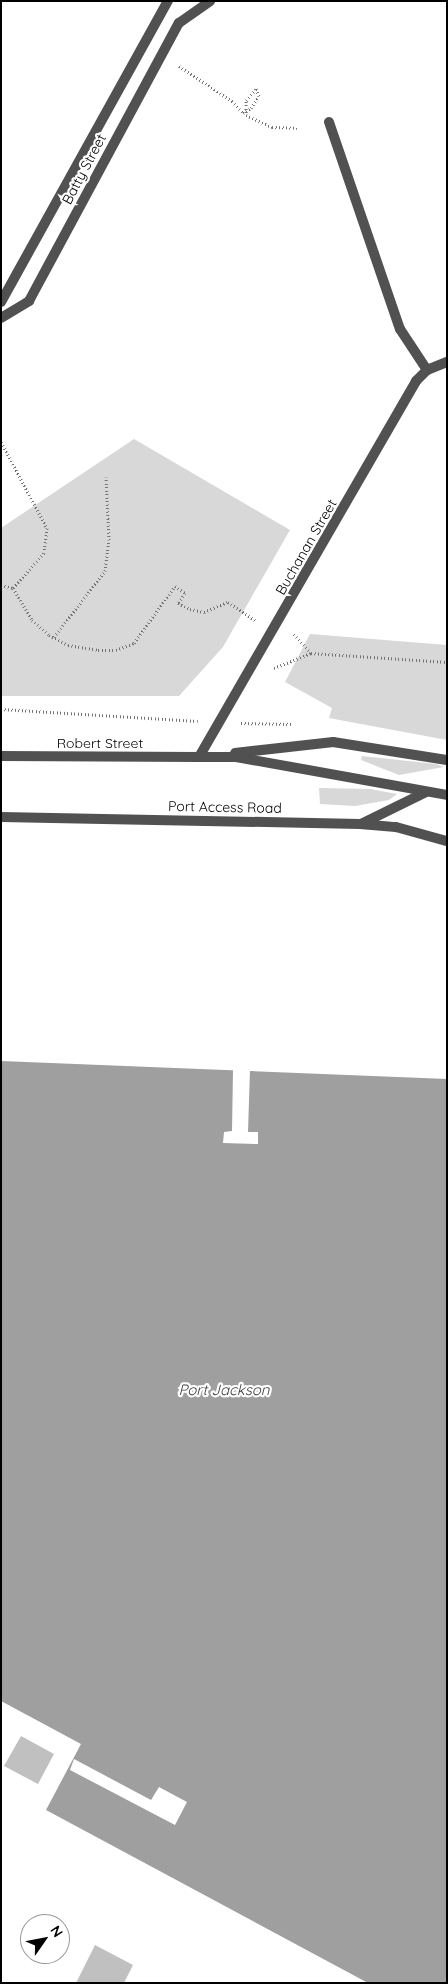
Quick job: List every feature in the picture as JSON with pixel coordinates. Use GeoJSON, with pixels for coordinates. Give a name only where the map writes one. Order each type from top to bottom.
{"type":"FeatureCollection","features":[{"type":"Feature","properties":{"kind":"street","name":"Batty Street"},"geometry":{"type":"LineString","coordinates":[[1,318],[29,301],[179,23],[210,1]]}},
{"type":"Feature","properties":{"kind":"street","name":"Batty Street"},"geometry":{"type":"LineString","coordinates":[[1,302],[165,3]]}},
{"type":"Feature","properties":{"kind":"street"},"geometry":{"type":"LineString","coordinates":[[329,122],[400,329],[426,370],[447,362]]}},
{"type":"Feature","properties":{"kind":"street","name":"Buchanan Street"},"geometry":{"type":"LineString","coordinates":[[199,757],[413,387],[426,370]]}},
{"type":"Feature","properties":{"kind":"street"},"geometry":{"type":"LineString","coordinates":[[199,757],[333,742],[447,760]]}},
{"type":"Feature","properties":{"kind":"street","name":"Robert Street"},"geometry":{"type":"LineString","coordinates":[[1,756],[199,757]]}},
{"type":"Feature","properties":{"kind":"street"},"geometry":{"type":"LineString","coordinates":[[199,757],[236,756],[447,795]]}},
{"type":"Feature","properties":{"kind":"street"},"geometry":{"type":"LineString","coordinates":[[360,824],[426,792]]}},
{"type":"Feature","properties":{"kind":"street","name":"Port Access Road"},"geometry":{"type":"LineString","coordinates":[[1,816],[396,826],[447,841]]}},
{"type":"Feature","properties":{"kind":"path"},"geometry":{"type":"LineString","coordinates":[[177,62],[232,101],[243,113],[251,108],[259,96],[256,89],[246,100],[246,115],[272,127],[297,128]]}},
{"type":"Feature","properties":{"kind":"path"},"geometry":{"type":"LineString","coordinates":[[1,442],[48,528],[44,553],[13,588]]}},
{"type":"Feature","properties":{"kind":"path"},"geometry":{"type":"LineString","coordinates":[[54,637],[105,571],[109,532],[106,477]]}},
{"type":"Feature","properties":{"kind":"path"},"geometry":{"type":"LineString","coordinates":[[1,585],[13,588],[32,620],[68,645],[116,650],[134,643],[175,586],[185,593],[178,603],[190,609],[204,612],[228,602],[272,632]]}},
{"type":"Feature","properties":{"kind":"path"},"geometry":{"type":"LineString","coordinates":[[281,618],[310,652]]}},
{"type":"Feature","properties":{"kind":"path"},"geometry":{"type":"LineString","coordinates":[[245,680],[310,652],[447,662]]}},
{"type":"Feature","properties":{"kind":"path"},"geometry":{"type":"LineString","coordinates":[[1,709],[220,722]]}},
{"type":"Feature","properties":{"kind":"shaded area"},"geometry":{"type":"Polygon","coordinates":[[[134,439],[290,530],[223,647],[179,696],[1,696],[1,528],[134,439]]]}},
{"type":"Feature","properties":{"kind":"shaded area"},"geometry":{"type":"Polygon","coordinates":[[[310,634],[447,645],[447,740],[329,718],[332,708],[285,682],[310,634]]]}},
{"type":"Feature","properties":{"kind":"shaded area"},"geometry":{"type":"Polygon","coordinates":[[[362,756],[436,764],[444,767],[399,775],[361,760],[362,756]]]}},
{"type":"Feature","properties":{"kind":"shaded area"},"geometry":{"type":"Polygon","coordinates":[[[319,788],[370,789],[397,794],[389,800],[355,806],[320,804],[319,788]]]}},
{"type":"Feature","properties":{"kind":"water","name":"Port Jackson"},"geometry":{"type":"Polygon","coordinates":[[[1,1061],[447,1079],[447,1983],[368,1983],[46,1810],[81,1744],[1,1701],[1,1061]]]}},
{"type":"Feature","properties":{"kind":"pier"},"geometry":{"type":"Polygon","coordinates":[[[233,1069],[250,1070],[248,1132],[258,1132],[258,1144],[223,1143],[224,1132],[232,1131],[233,1069]]]}},
{"type":"Feature","properties":{"kind":"pier"},"geometry":{"type":"Polygon","coordinates":[[[74,1759],[151,1800],[159,1787],[187,1802],[175,1825],[70,1770],[74,1759]]]}},
{"type":"Feature","properties":{"kind":"building"},"geometry":{"type":"Polygon","coordinates":[[[21,1736],[54,1754],[38,1784],[4,1766],[21,1736]]]}},
{"type":"Feature","properties":{"kind":"building"},"geometry":{"type":"Polygon","coordinates":[[[95,1945],[133,1965],[124,1983],[76,1983],[95,1945]]]}}]}
